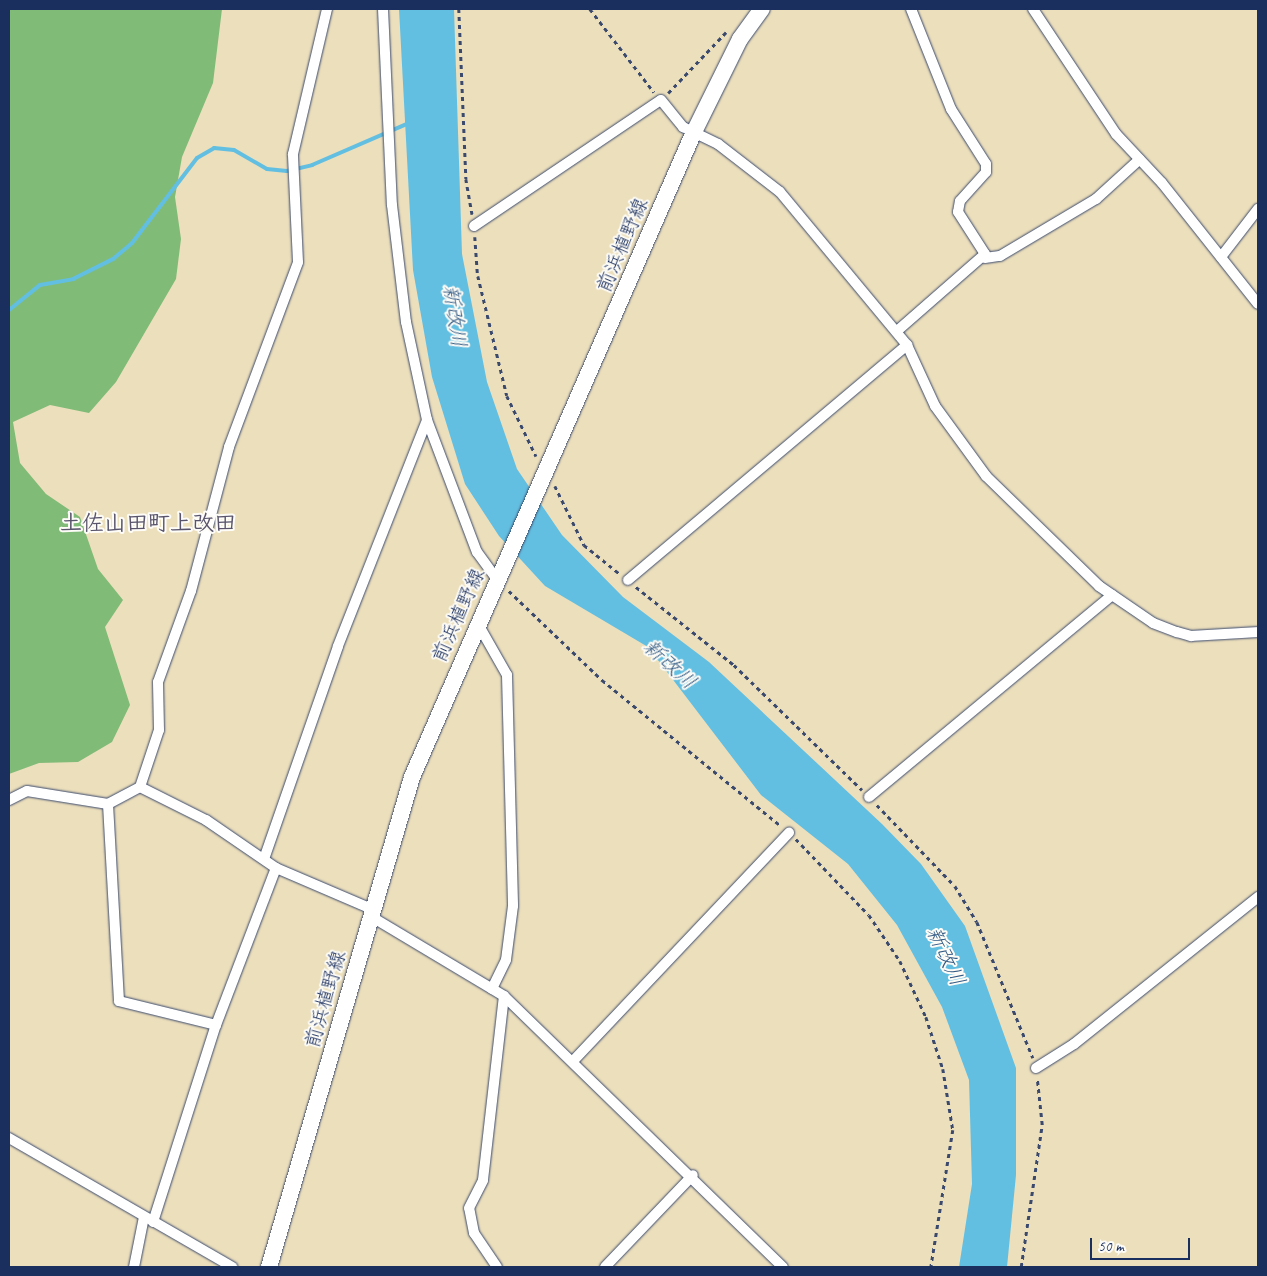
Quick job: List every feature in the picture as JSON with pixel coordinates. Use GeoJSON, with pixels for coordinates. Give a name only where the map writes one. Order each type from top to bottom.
{"type":"FeatureCollection","features":[{"type":"Feature","properties":{"kind":"main road","name":"前浜植野線"},"geometry":{"type":"LineString","coordinates":[[269,1267],[412,777],[693,134],[740,39],[762,9]]}},
{"type":"Feature","properties":{"kind":"street"},"geometry":{"type":"LineString","coordinates":[[9,800],[27,791],[108,804],[140,787],[160,730],[158,682],[190,592],[229,447],[298,262],[293,154],[327,9]]}},
{"type":"Feature","properties":{"kind":"street"},"geometry":{"type":"LineString","coordinates":[[382,9],[392,206],[406,322],[427,420],[477,552],[501,575]]}},
{"type":"Feature","properties":{"kind":"street"},"geometry":{"type":"LineString","coordinates":[[911,9],[951,109],[986,164],[986,172],[960,201],[958,212],[985,258]]}},
{"type":"Feature","properties":{"kind":"street"},"geometry":{"type":"LineString","coordinates":[[1033,9],[1077,79],[1258,304]]}},
{"type":"Feature","properties":{"kind":"street"},"geometry":{"type":"LineString","coordinates":[[474,226],[661,100],[693,134],[718,144],[780,192],[897,331],[907,345],[935,406],[986,476],[1112,595],[1177,632],[1191,636],[1258,632]]}},
{"type":"Feature","properties":{"kind":"street"},"geometry":{"type":"LineString","coordinates":[[897,331],[985,258],[1000,256],[1096,199],[1140,159]]}},
{"type":"Feature","properties":{"kind":"street"},"geometry":{"type":"LineString","coordinates":[[1221,257],[1258,209]]}},
{"type":"Feature","properties":{"kind":"street"},"geometry":{"type":"LineString","coordinates":[[628,580],[907,345]]}},
{"type":"Feature","properties":{"kind":"street"},"geometry":{"type":"LineString","coordinates":[[264,859],[338,646],[427,420]]}},
{"type":"Feature","properties":{"kind":"street"},"geometry":{"type":"LineString","coordinates":[[868,797],[1112,595]]}},
{"type":"Feature","properties":{"kind":"street"},"geometry":{"type":"LineString","coordinates":[[478,624],[507,675],[513,906],[506,960],[492,989]]}},
{"type":"Feature","properties":{"kind":"street"},"geometry":{"type":"LineString","coordinates":[[140,787],[206,820],[276,868],[373,913],[504,996],[574,1060],[693,1175],[783,1267]]}},
{"type":"Feature","properties":{"kind":"street"},"geometry":{"type":"LineString","coordinates":[[108,804],[119,1001],[216,1025]]}},
{"type":"Feature","properties":{"kind":"street"},"geometry":{"type":"LineString","coordinates":[[574,1060],[789,833]]}},
{"type":"Feature","properties":{"kind":"street"},"geometry":{"type":"LineString","coordinates":[[134,1267],[148,1219],[216,1025],[276,868]]}},
{"type":"Feature","properties":{"kind":"street"},"geometry":{"type":"LineString","coordinates":[[1036,1068],[1074,1044],[1258,897]]}},
{"type":"Feature","properties":{"kind":"street"},"geometry":{"type":"LineString","coordinates":[[497,1267],[474,1233],[469,1208],[482,1180],[504,996]]}},
{"type":"Feature","properties":{"kind":"street"},"geometry":{"type":"LineString","coordinates":[[9,1138],[232,1267]]}},
{"type":"Feature","properties":{"kind":"street"},"geometry":{"type":"LineString","coordinates":[[605,1267],[693,1175]]}},
{"type":"Feature","properties":{"kind":"path"},"geometry":{"type":"LineString","coordinates":[[459,9],[466,179],[474,226],[478,276],[507,396],[544,477],[567,503],[584,544],[734,665],[955,886],[973,915],[1036,1068],[1042,1125],[1021,1267]]}},
{"type":"Feature","properties":{"kind":"path"},"geometry":{"type":"LineString","coordinates":[[590,9],[661,100],[729,29]]}},
{"type":"Feature","properties":{"kind":"path"},"geometry":{"type":"LineString","coordinates":[[501,575],[602,680],[789,833],[869,915],[900,961],[926,1017],[943,1069],[953,1130],[931,1267]]}},
{"type":"Feature","properties":{"kind":"green space"},"geometry":{"type":"Polygon","coordinates":[[[9,9],[222,9],[213,83],[182,157],[175,197],[181,239],[176,279],[116,382],[89,413],[50,405],[13,422],[20,463],[46,494],[80,517],[98,569],[123,600],[105,627],[130,705],[112,742],[78,762],[39,763],[9,774],[9,9]]]}},
{"type":"Feature","properties":{"kind":"water","name":"新改川"},"geometry":{"type":"Polygon","coordinates":[[[399,9],[454,9],[462,254],[487,382],[517,469],[562,535],[623,597],[709,662],[882,824],[921,864],[965,926],[1016,1068],[1016,1175],[1007,1267],[959,1267],[972,1184],[969,1080],[942,1007],[897,925],[848,864],[761,795],[648,647],[545,586],[499,536],[465,484],[432,377],[413,270],[399,9]]]}},
{"type":"Feature","properties":{"kind":"waterway"},"geometry":{"type":"LineString","coordinates":[[9,310],[40,285],[73,279],[113,259],[132,243],[197,158],[214,148],[234,150],[267,169],[287,171],[312,165],[409,123]]}},
{"type":"Feature","properties":{"kind":"district","name":"土佐山田町上改田"},"geometry":{"type":"Point","coordinates":[148,524]}}]}
